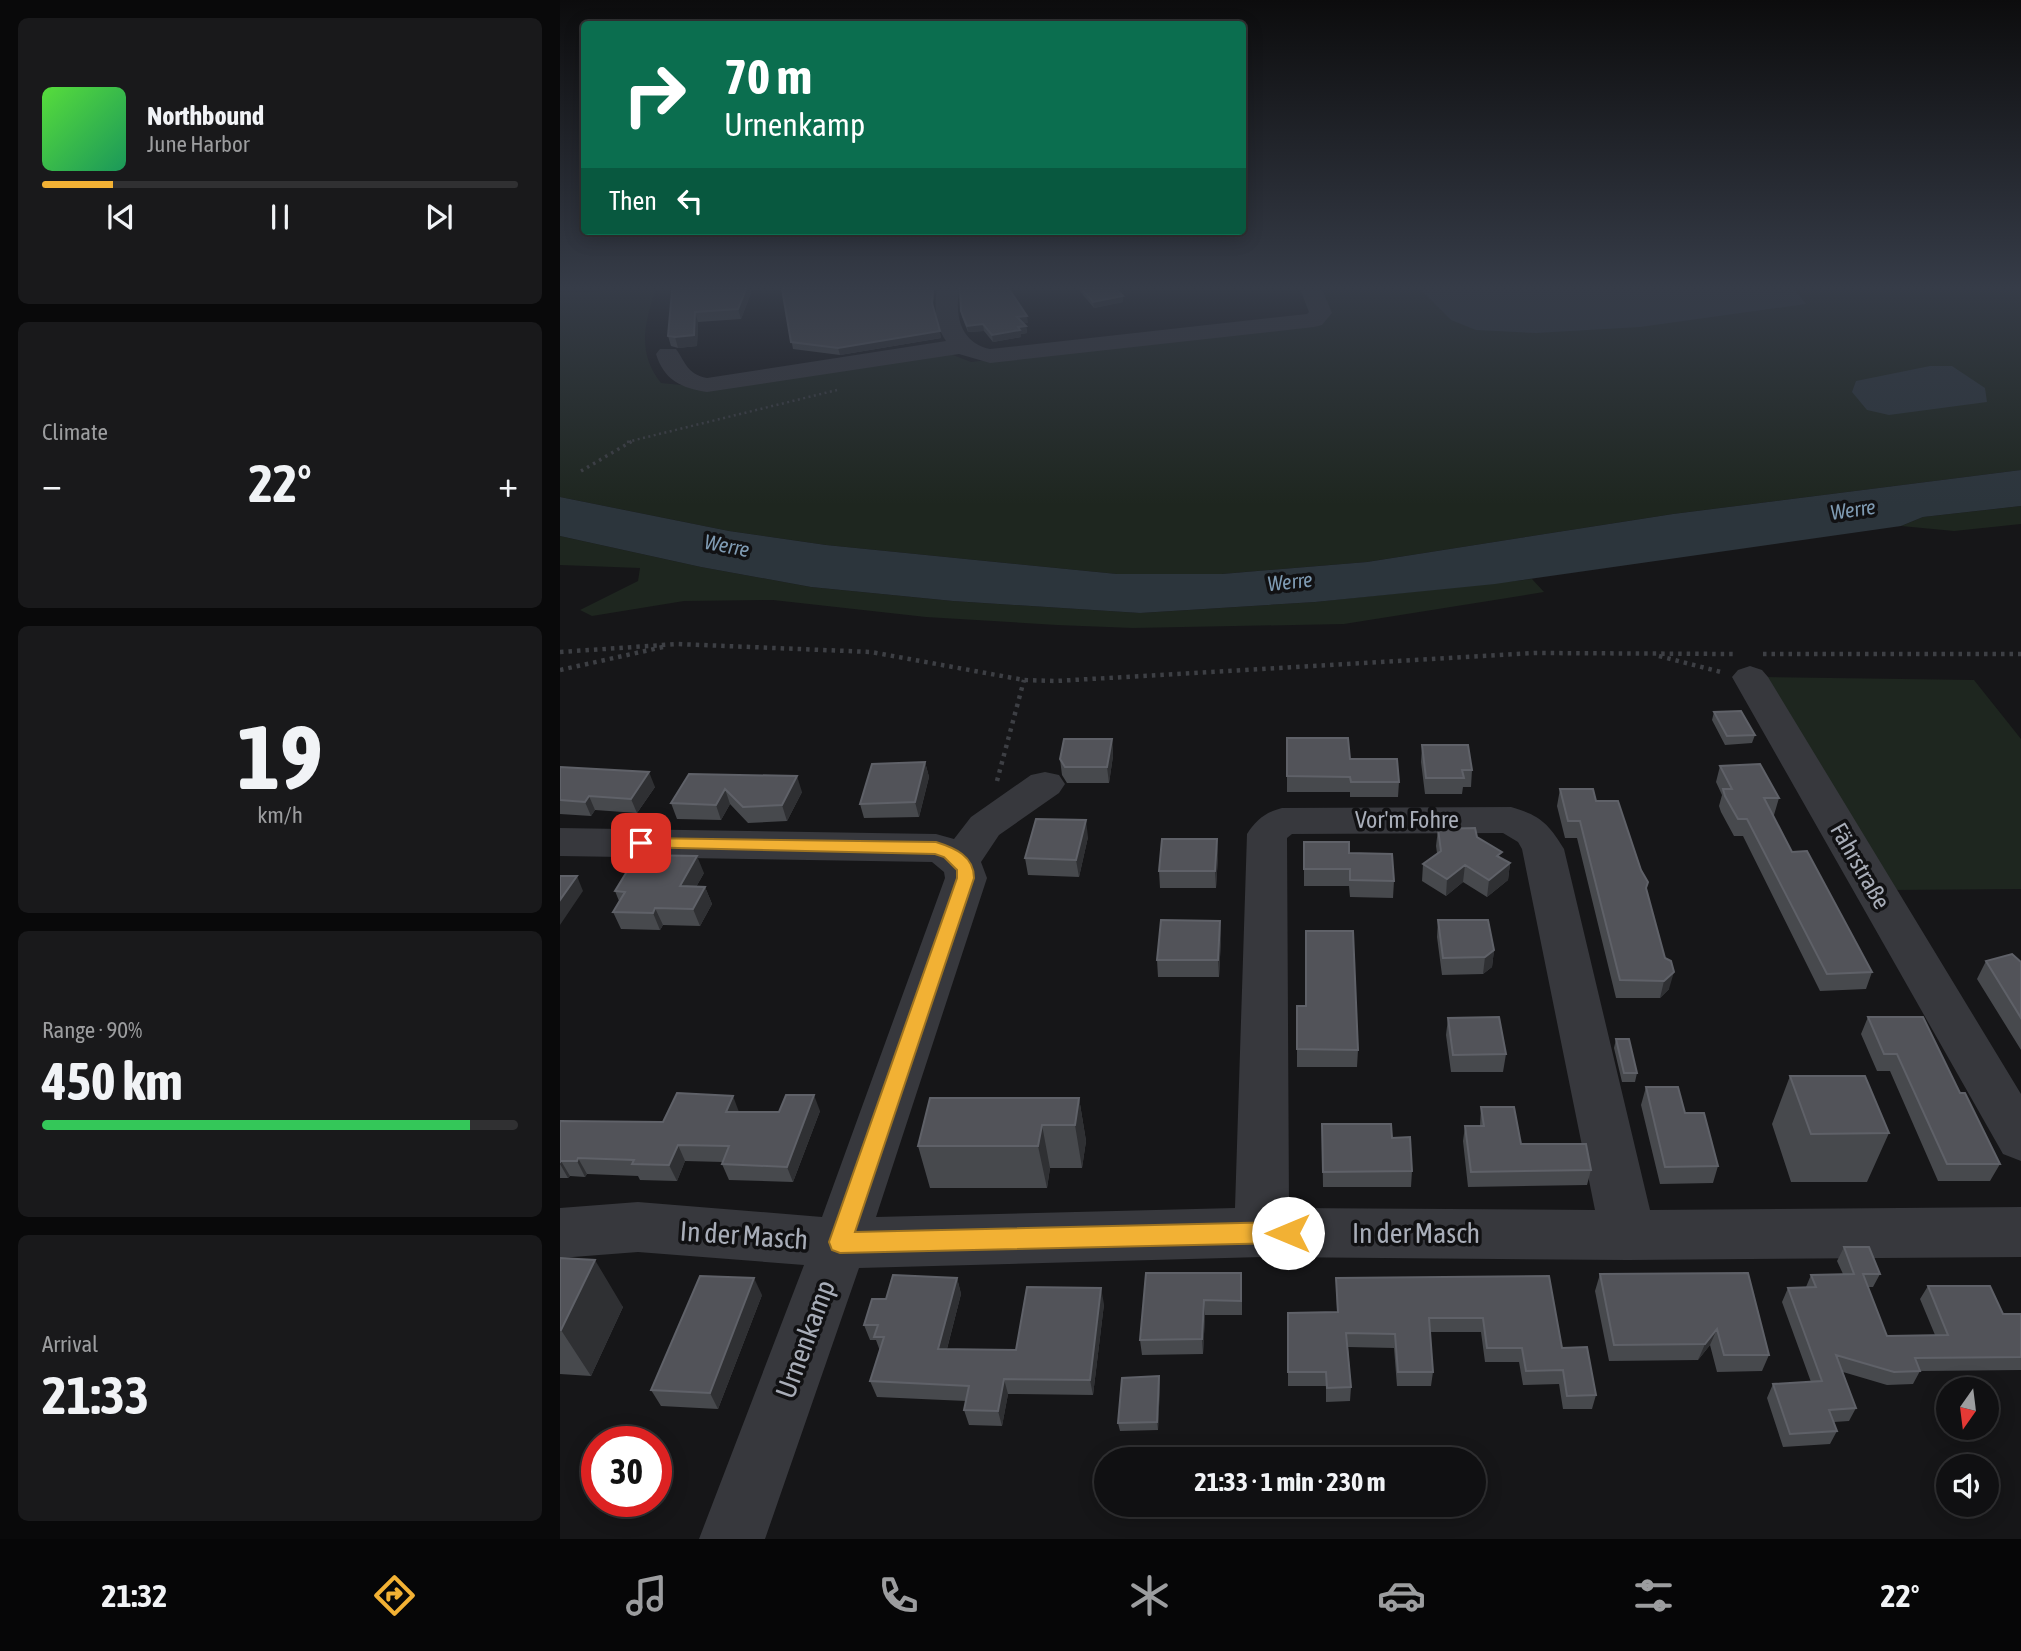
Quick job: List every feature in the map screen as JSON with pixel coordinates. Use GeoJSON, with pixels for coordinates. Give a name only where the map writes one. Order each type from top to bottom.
{"type":"FeatureCollection","features":[{"type":"Feature","properties":{"kind":"street"},"geometry":{"type":"LineString","coordinates":[[670,361],[672,370],[681,378],[707,385],[866,361]]}},
{"type":"Feature","properties":{"kind":"street","name":"Fährstraße"},"geometry":{"type":"LineString","coordinates":[[1750,677],[2021,1139]]}},
{"type":"Feature","properties":{"kind":"street"},"geometry":{"type":"LineString","coordinates":[[560,842],[936,848],[950,853],[972,843],[1045,784]]}},
{"type":"Feature","properties":{"kind":"street","name":"Vor'm Fohre"},"geometry":{"type":"LineString","coordinates":[[1262,1232],[1267,834],[1282,821],[1511,820],[1532,832],[1543,849],[1628,1235]]}},
{"type":"Feature","properties":{"kind":"street","name":"Urnenkamp"},"geometry":{"type":"LineString","coordinates":[[732,1539],[840,1242],[966,878],[965,870],[972,843]]}},
{"type":"Feature","properties":{"kind":"street","name":"In der Masch"},"geometry":{"type":"LineString","coordinates":[[560,1233],[638,1227],[840,1242],[1262,1232],[1628,1235],[2021,1232]]}},
{"type":"Feature","properties":{"kind":"path"},"geometry":{"type":"LineString","coordinates":[[580,471],[627,442],[837,390]]}},
{"type":"Feature","properties":{"kind":"path"},"geometry":{"type":"LineString","coordinates":[[560,652],[678,644],[871,652],[1024,680],[1056,681],[1535,653],[2021,654]]}},
{"type":"Feature","properties":{"kind":"path"},"geometry":{"type":"LineString","coordinates":[[560,670],[678,644]]}},
{"type":"Feature","properties":{"kind":"path"},"geometry":{"type":"LineString","coordinates":[[1654,654],[1750,677]]}},
{"type":"Feature","properties":{"kind":"path"},"geometry":{"type":"LineString","coordinates":[[972,843],[1024,680]]}},
{"type":"Feature","properties":{"kind":"shaded area"},"geometry":{"type":"Polygon","coordinates":[[[560,361],[648,361],[661,383],[691,386],[879,361],[2021,361],[2021,470],[1673,514],[1367,562],[1222,574],[1117,574],[826,545],[729,531],[560,497],[560,361]]]}},
{"type":"Feature","properties":{"kind":"shaded area"},"geometry":{"type":"Polygon","coordinates":[[[2021,506],[2021,524],[1954,531],[1901,526],[1923,517],[2021,506]]]}},
{"type":"Feature","properties":{"kind":"shaded area"},"geometry":{"type":"Polygon","coordinates":[[[560,536],[701,567],[811,587],[953,601],[1140,613],[1315,602],[1532,579],[1544,592],[1344,624],[1133,628],[1057,625],[926,617],[773,600],[684,601],[592,616],[580,610],[638,581],[640,568],[560,565],[560,536]]]}},
{"type":"Feature","properties":{"kind":"shaded area"},"geometry":{"type":"Polygon","coordinates":[[[1761,677],[1974,680],[2021,739],[2021,889],[1892,890],[1761,677]]]}},
{"type":"Feature","properties":{"kind":"water"},"geometry":{"type":"Polygon","coordinates":[[[1930,366],[1952,366],[1985,388],[1987,402],[1889,415],[1867,410],[1852,392],[1856,381],[1930,366]]]}},
{"type":"Feature","properties":{"kind":"water","name":"Werre"},"geometry":{"type":"Polygon","coordinates":[[[2021,470],[2021,506],[1923,517],[1901,526],[1495,584],[1315,602],[1140,613],[953,601],[811,587],[701,567],[560,536],[560,497],[729,531],[826,545],[1117,574],[1222,574],[1367,562],[1673,514],[2021,470]]]}},
{"type":"Feature","properties":{"kind":"building"},"geometry":{"type":"Polygon","coordinates":[[[1741,711],[1755,735],[1727,736],[1714,712],[1741,711]]]}},
{"type":"Feature","properties":{"kind":"building"},"geometry":{"type":"Polygon","coordinates":[[[1287,738],[1348,738],[1350,759],[1397,759],[1399,782],[1351,782],[1350,777],[1287,776],[1287,738]]]}},
{"type":"Feature","properties":{"kind":"building"},"geometry":{"type":"Polygon","coordinates":[[[1064,739],[1112,739],[1107,767],[1065,767],[1060,759],[1064,739]]]}},
{"type":"Feature","properties":{"kind":"building"},"geometry":{"type":"Polygon","coordinates":[[[1422,745],[1468,745],[1472,770],[1462,770],[1464,778],[1426,778],[1422,745]]]}},
{"type":"Feature","properties":{"kind":"building"},"geometry":{"type":"Polygon","coordinates":[[[925,762],[915,802],[860,804],[872,764],[925,762]]]}},
{"type":"Feature","properties":{"kind":"building"},"geometry":{"type":"Polygon","coordinates":[[[1760,764],[1779,798],[1764,798],[1792,852],[1807,851],[1872,972],[1827,974],[1747,819],[1738,819],[1725,796],[1723,789],[1732,789],[1720,766],[1760,764]]]}},
{"type":"Feature","properties":{"kind":"building"},"geometry":{"type":"Polygon","coordinates":[[[560,767],[649,772],[631,799],[589,796],[585,802],[560,800],[560,767]]]}},
{"type":"Feature","properties":{"kind":"building"},"geometry":{"type":"Polygon","coordinates":[[[689,774],[797,776],[782,805],[743,807],[725,789],[716,805],[671,803],[689,774]]]}},
{"type":"Feature","properties":{"kind":"building"},"geometry":{"type":"Polygon","coordinates":[[[1560,789],[1593,789],[1596,801],[1618,801],[1641,870],[1648,882],[1646,888],[1665,958],[1671,961],[1674,972],[1664,981],[1620,980],[1580,821],[1568,821],[1560,789]]]}},
{"type":"Feature","properties":{"kind":"building"},"geometry":{"type":"Polygon","coordinates":[[[1036,819],[1086,820],[1076,860],[1025,858],[1036,819]]]}},
{"type":"Feature","properties":{"kind":"building"},"geometry":{"type":"Polygon","coordinates":[[[1475,828],[1477,837],[1502,852],[1497,856],[1510,863],[1489,880],[1465,865],[1447,879],[1423,864],[1441,851],[1438,829],[1475,828]]]}},
{"type":"Feature","properties":{"kind":"building"},"geometry":{"type":"Polygon","coordinates":[[[1162,839],[1217,839],[1215,871],[1159,871],[1162,839]]]}},
{"type":"Feature","properties":{"kind":"building"},"geometry":{"type":"Polygon","coordinates":[[[1304,842],[1349,842],[1349,853],[1392,854],[1394,881],[1350,880],[1350,869],[1304,869],[1304,842]]]}},
{"type":"Feature","properties":{"kind":"building"},"geometry":{"type":"Polygon","coordinates":[[[637,855],[697,856],[680,886],[705,887],[693,909],[655,908],[653,913],[613,912],[625,892],[615,891],[637,855]]]}},
{"type":"Feature","properties":{"kind":"building"},"geometry":{"type":"Polygon","coordinates":[[[560,876],[577,876],[560,900],[560,876]]]}},
{"type":"Feature","properties":{"kind":"building"},"geometry":{"type":"Polygon","coordinates":[[[1161,920],[1220,921],[1218,960],[1157,960],[1161,920]]]}},
{"type":"Feature","properties":{"kind":"building"},"geometry":{"type":"Polygon","coordinates":[[[1438,920],[1488,920],[1494,950],[1485,957],[1443,958],[1438,920]]]}},
{"type":"Feature","properties":{"kind":"building"},"geometry":{"type":"Polygon","coordinates":[[[1306,931],[1353,931],[1358,1050],[1297,1049],[1297,1006],[1306,1006],[1306,931]]]}},
{"type":"Feature","properties":{"kind":"building"},"geometry":{"type":"Polygon","coordinates":[[[2012,954],[2021,962],[2021,1018],[1986,961],[2012,954]]]}},
{"type":"Feature","properties":{"kind":"building"},"geometry":{"type":"Polygon","coordinates":[[[1499,1017],[1506,1054],[1453,1055],[1448,1018],[1499,1017]]]}},
{"type":"Feature","properties":{"kind":"building"},"geometry":{"type":"Polygon","coordinates":[[[1868,1017],[1923,1017],[1960,1093],[1965,1093],[2000,1164],[1947,1164],[1897,1054],[1884,1054],[1868,1017]]]}},
{"type":"Feature","properties":{"kind":"building"},"geometry":{"type":"Polygon","coordinates":[[[1616,1039],[1629,1039],[1637,1073],[1624,1073],[1616,1039]]]}},
{"type":"Feature","properties":{"kind":"building"},"geometry":{"type":"Polygon","coordinates":[[[1790,1076],[1865,1076],[1889,1133],[1811,1134],[1790,1076]]]}},
{"type":"Feature","properties":{"kind":"building"},"geometry":{"type":"Polygon","coordinates":[[[1646,1087],[1678,1087],[1685,1113],[1704,1113],[1718,1166],[1665,1167],[1646,1087]]]}},
{"type":"Feature","properties":{"kind":"building"},"geometry":{"type":"Polygon","coordinates":[[[677,1093],[733,1096],[726,1112],[779,1112],[786,1095],[814,1095],[787,1167],[722,1164],[729,1146],[678,1145],[669,1165],[632,1164],[634,1160],[578,1158],[577,1161],[560,1162],[560,1121],[663,1122],[677,1093]]]}},
{"type":"Feature","properties":{"kind":"building"},"geometry":{"type":"Polygon","coordinates":[[[930,1098],[1079,1098],[1075,1125],[1042,1125],[1038,1146],[918,1146],[930,1098]]]}},
{"type":"Feature","properties":{"kind":"building"},"geometry":{"type":"Polygon","coordinates":[[[1481,1107],[1514,1107],[1521,1144],[1586,1144],[1591,1170],[1471,1172],[1465,1126],[1484,1126],[1481,1107]]]}},
{"type":"Feature","properties":{"kind":"building"},"geometry":{"type":"Polygon","coordinates":[[[1322,1124],[1391,1124],[1392,1138],[1410,1137],[1412,1171],[1323,1172],[1322,1124]]]}},
{"type":"Feature","properties":{"kind":"building"},"geometry":{"type":"Polygon","coordinates":[[[1844,1247],[1869,1247],[1880,1274],[1863,1274],[1887,1336],[1948,1335],[1928,1286],[1990,1286],[2003,1314],[2021,1314],[2021,1357],[1915,1358],[1920,1371],[1894,1372],[1836,1355],[1856,1408],[1829,1410],[1837,1431],[1790,1434],[1773,1384],[1822,1381],[1788,1288],[1816,1287],[1811,1275],[1854,1274],[1844,1247]]]}},
{"type":"Feature","properties":{"kind":"building"},"geometry":{"type":"Polygon","coordinates":[[[560,1258],[595,1260],[561,1330],[560,1330],[560,1258]]]}},
{"type":"Feature","properties":{"kind":"building"},"geometry":{"type":"Polygon","coordinates":[[[1146,1273],[1241,1273],[1241,1301],[1204,1300],[1202,1339],[1140,1340],[1146,1273]]]}},
{"type":"Feature","properties":{"kind":"building"},"geometry":{"type":"Polygon","coordinates":[[[1748,1273],[1769,1355],[1724,1355],[1717,1329],[1705,1344],[1614,1345],[1600,1274],[1748,1273]]]}},
{"type":"Feature","properties":{"kind":"building"},"geometry":{"type":"Polygon","coordinates":[[[893,1275],[957,1278],[938,1349],[1016,1350],[1027,1287],[1101,1288],[1090,1380],[1004,1379],[998,1411],[964,1410],[969,1386],[870,1381],[884,1337],[874,1337],[878,1325],[864,1325],[872,1299],[886,1299],[893,1275]]]}},
{"type":"Feature","properties":{"kind":"building"},"geometry":{"type":"Polygon","coordinates":[[[700,1276],[754,1278],[710,1393],[651,1390],[700,1276]]]}},
{"type":"Feature","properties":{"kind":"building"},"geometry":{"type":"Polygon","coordinates":[[[1549,1276],[1562,1348],[1587,1347],[1596,1395],[1567,1396],[1563,1370],[1526,1371],[1522,1348],[1487,1348],[1483,1318],[1429,1318],[1433,1372],[1398,1372],[1395,1334],[1346,1333],[1351,1387],[1327,1388],[1326,1372],[1288,1372],[1288,1313],[1338,1312],[1336,1278],[1549,1276]]]}},
{"type":"Feature","properties":{"kind":"building"},"geometry":{"type":"Polygon","coordinates":[[[1159,1376],[1157,1422],[1118,1423],[1122,1378],[1159,1376]]]}},
{"type":"Feature","properties":{"kind":"route"},"geometry":{"type":"LineString","coordinates":[[641,843],[936,848],[960,860],[965,870],[966,878],[840,1242],[1288,1233]]}}]}
